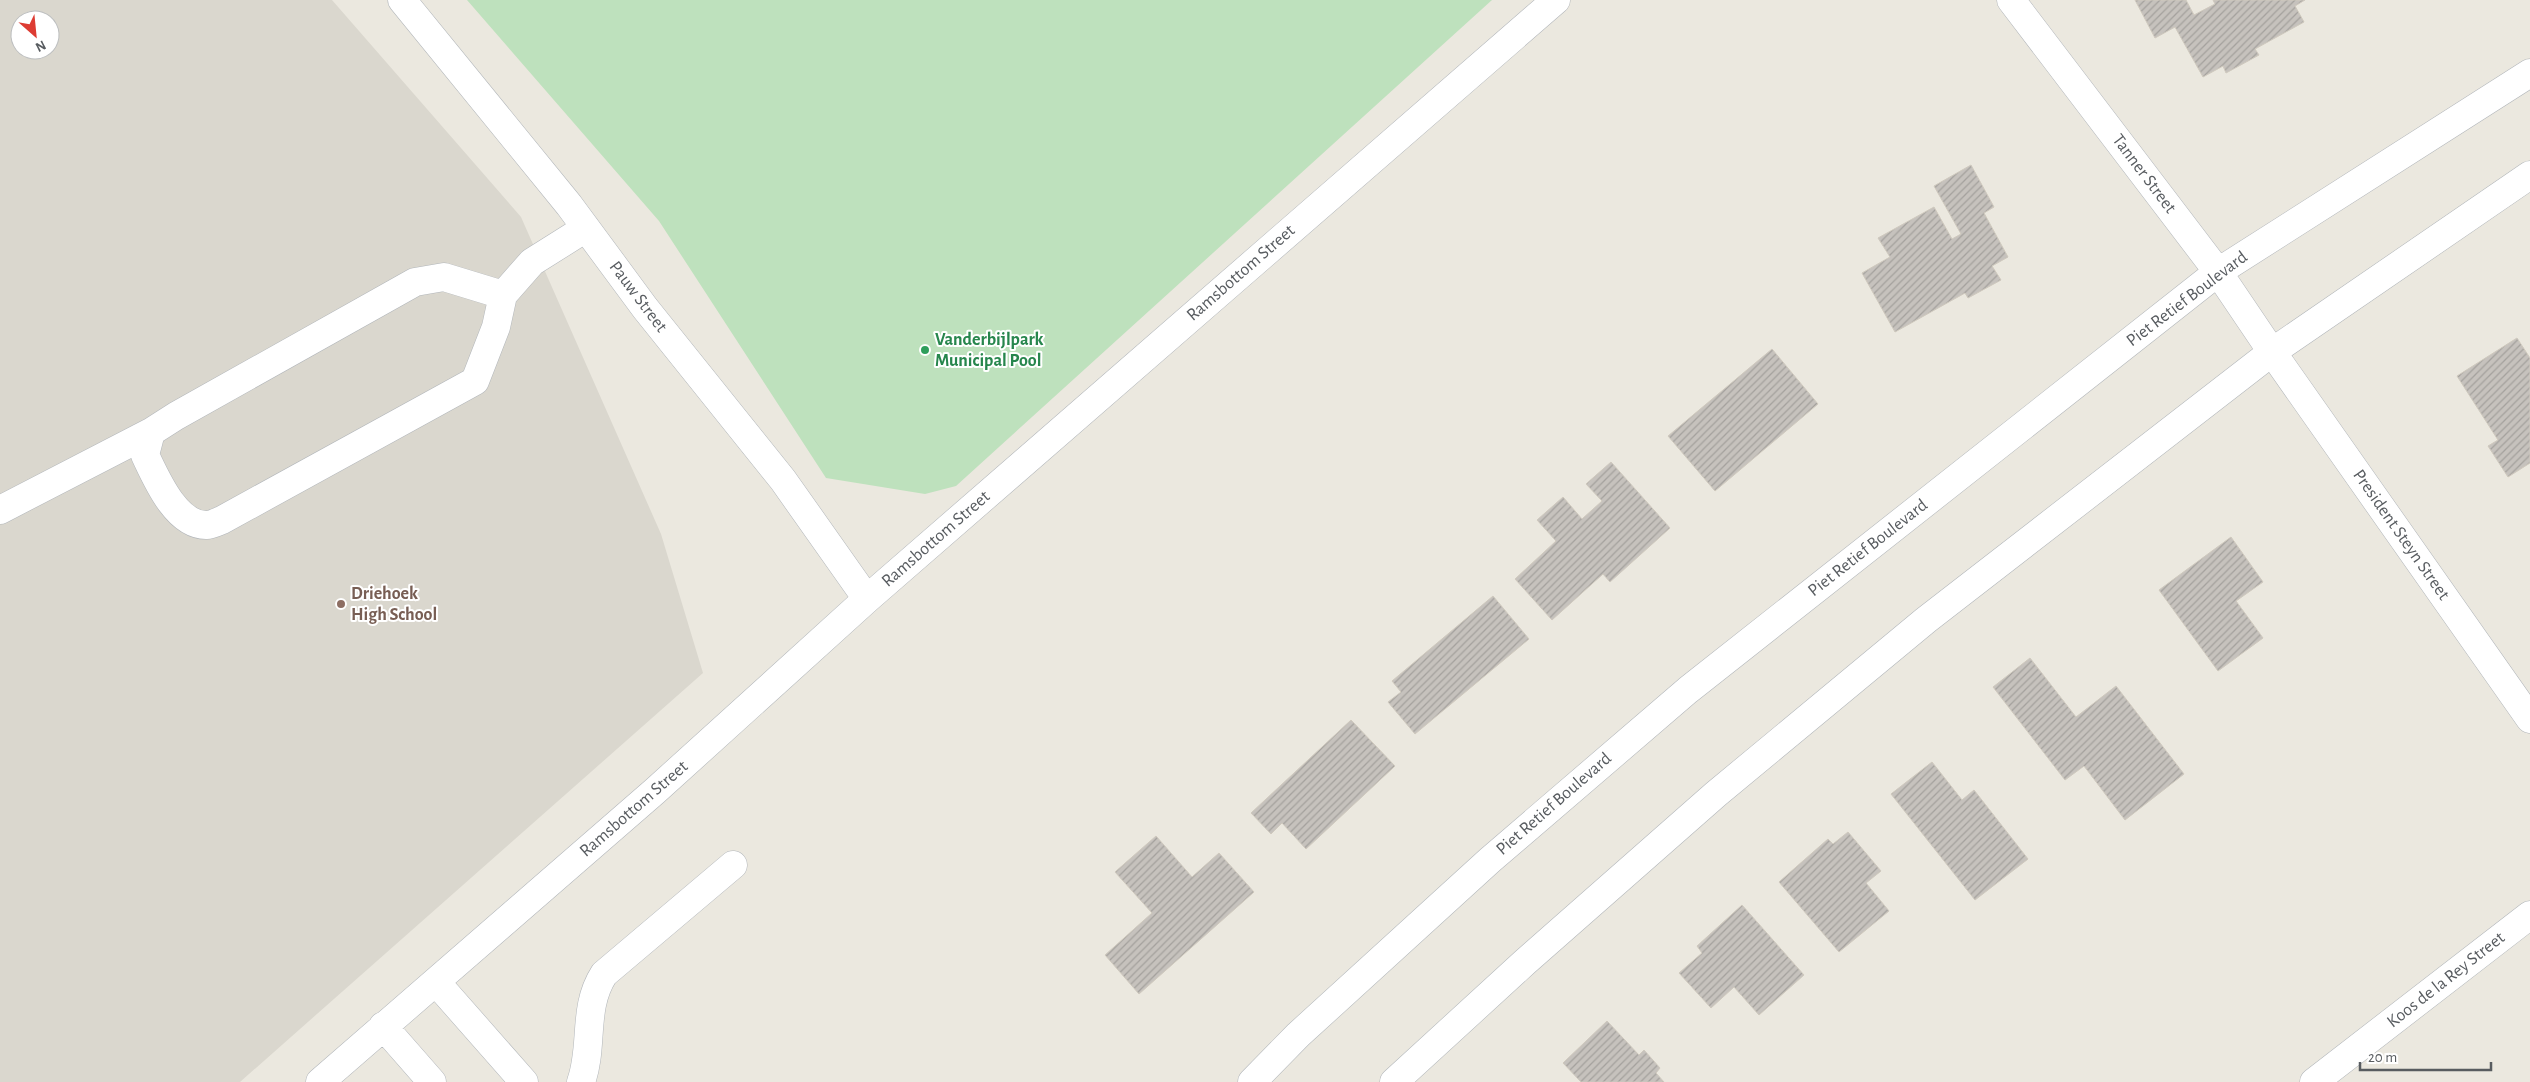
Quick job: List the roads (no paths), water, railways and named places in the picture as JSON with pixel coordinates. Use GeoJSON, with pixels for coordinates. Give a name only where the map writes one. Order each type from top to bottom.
{"type":"FeatureCollection","features":[{"type":"Feature","properties":{"kind":"street","name":"Pauw Street"},"geometry":{"type":"LineString","coordinates":[[402,0],[586,228],[645,308],[783,480],[867,599]]}},
{"type":"Feature","properties":{"kind":"street","name":"Ramsbottom Street"},"geometry":{"type":"LineString","coordinates":[[320,1082],[655,791],[867,599],[1556,0]]}},
{"type":"Feature","properties":{"kind":"street","name":"Tanner Street"},"geometry":{"type":"LineString","coordinates":[[2011,0],[2218,272],[2272,352]]}},
{"type":"Feature","properties":{"kind":"street","name":"Piet Retief Boulevard"},"geometry":{"type":"LineString","coordinates":[[1252,1082],[1298,1035],[1490,860],[1688,690],[2218,272],[2530,73]]}},
{"type":"Feature","properties":{"kind":"street"},"geometry":{"type":"LineString","coordinates":[[1394,1082],[1525,962],[1724,788],[1926,620],[2272,352],[2530,175]]}},
{"type":"Feature","properties":{"kind":"street"},"geometry":{"type":"LineString","coordinates":[[152,432],[145,455],[166,498],[191,521],[206,525],[222,520],[475,381],[496,327],[503,295],[532,262],[586,228]]}},
{"type":"Feature","properties":{"kind":"street"},"geometry":{"type":"LineString","coordinates":[[0,510],[152,432],[415,282],[444,278],[503,295]]}},
{"type":"Feature","properties":{"kind":"street","name":"President Steyn Street"},"geometry":{"type":"LineString","coordinates":[[2272,352],[2530,719]]}},
{"type":"Feature","properties":{"kind":"street"},"geometry":{"type":"LineString","coordinates":[[581,1082],[588,1064],[590,1008],[597,985],[604,974],[733,865]]}},
{"type":"Feature","properties":{"kind":"street","name":"Koos de la Rey Street"},"geometry":{"type":"LineString","coordinates":[[2314,1082],[2530,915]]}},
{"type":"Feature","properties":{"kind":"street"},"geometry":{"type":"LineString","coordinates":[[436,982],[524,1082]]}},
{"type":"Feature","properties":{"kind":"street"},"geometry":{"type":"LineString","coordinates":[[383,1026],[432,1082]]}},
{"type":"Feature","properties":{"kind":"place","name":"Vanderbijlpark Municipal Pool"},"geometry":{"type":"Point","coordinates":[925,350]}},
{"type":"Feature","properties":{"kind":"place","name":"Driehoek High School"},"geometry":{"type":"Point","coordinates":[341,604]}}]}
